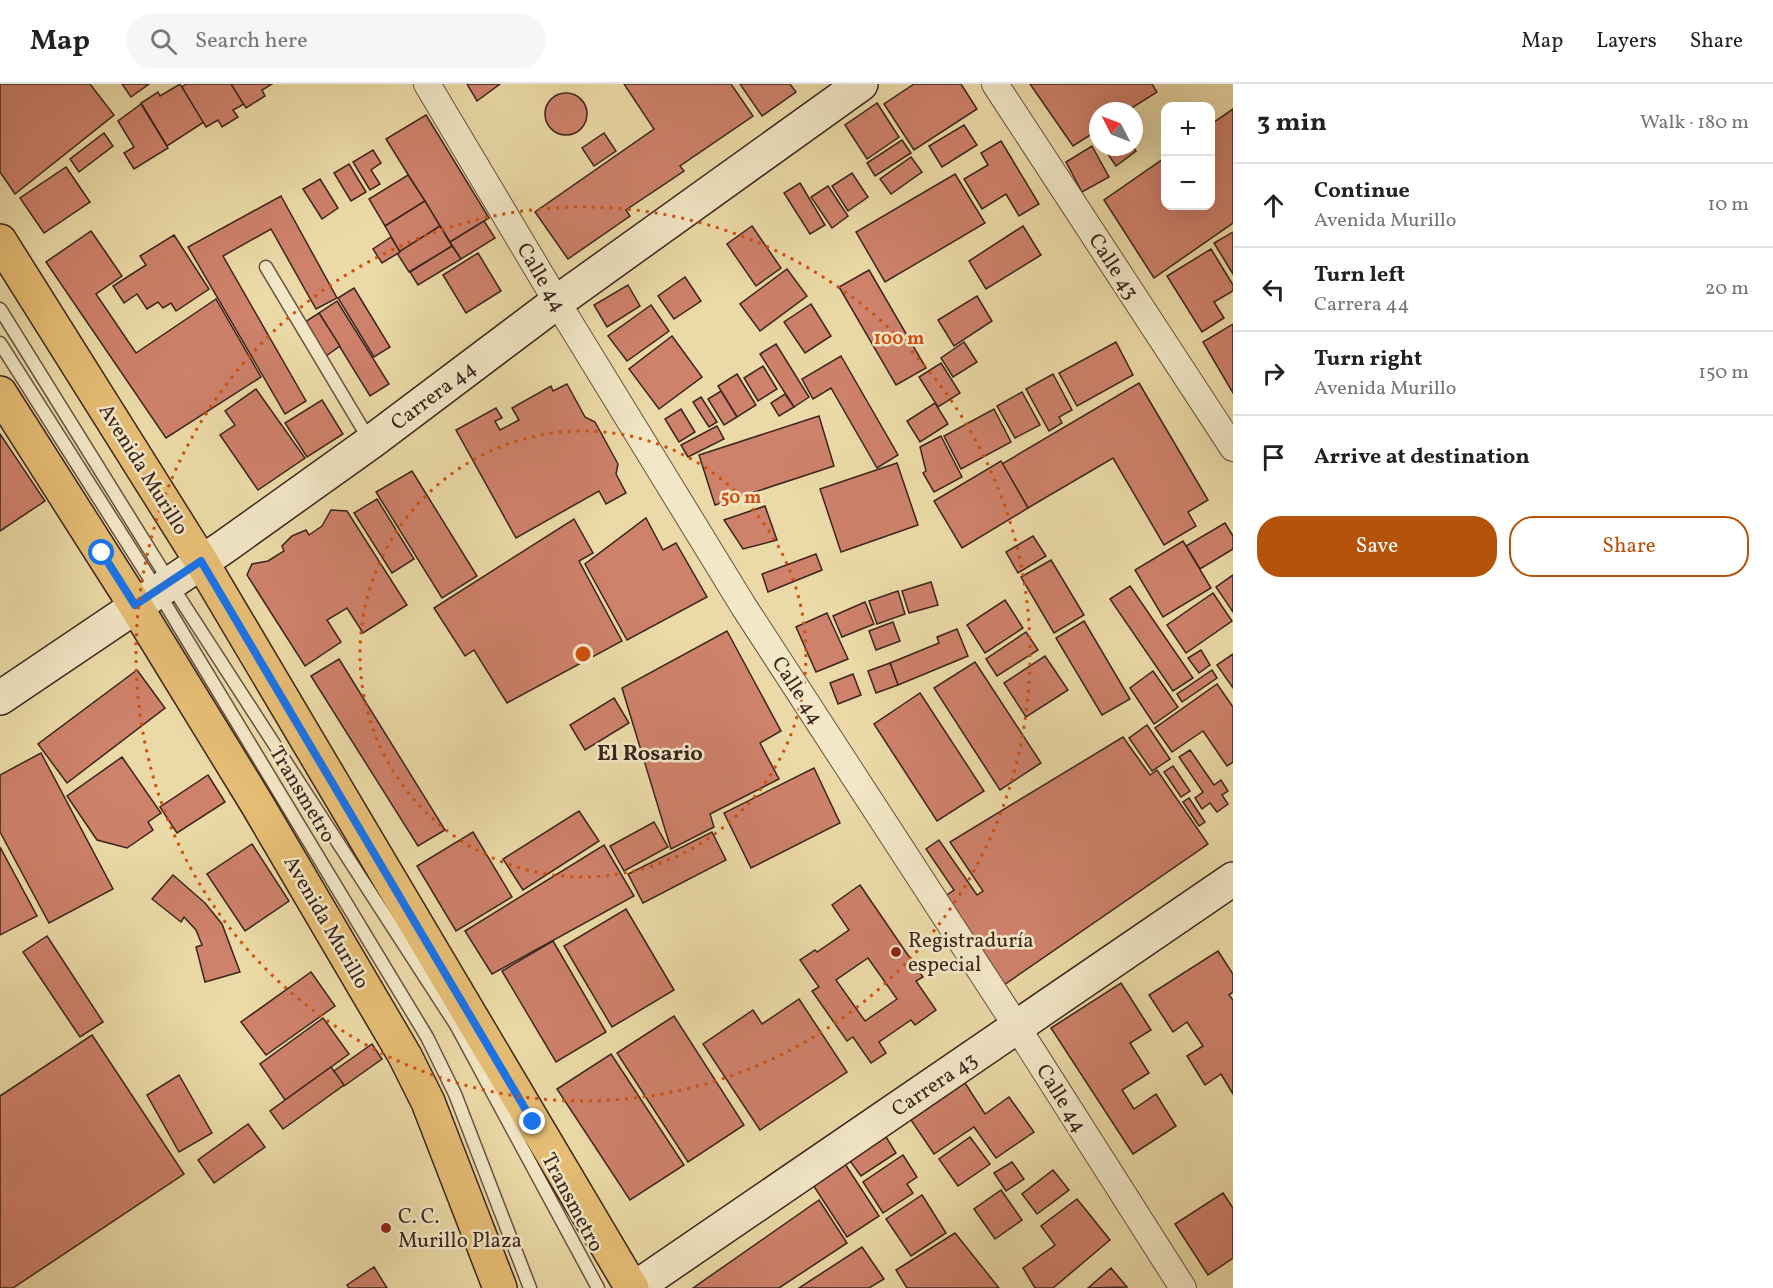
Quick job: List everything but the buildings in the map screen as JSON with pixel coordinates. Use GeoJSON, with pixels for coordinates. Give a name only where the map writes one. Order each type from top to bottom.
{"type":"FeatureCollection","features":[{"type":"Feature","properties":{"kind":"main road","name":"Avenida Murillo"},"geometry":{"type":"LineString","coordinates":[[0,241],[201,561],[633,1288]]}},
{"type":"Feature","properties":{"kind":"main road","name":"Avenida Murillo"},"geometry":{"type":"LineString","coordinates":[[0,393],[154,592],[257,804],[405,1056],[428,1102],[500,1288]]}},
{"type":"Feature","properties":{"kind":"street","name":"Calle 44"},"geometry":{"type":"LineString","coordinates":[[427,84],[557,302],[744,607],[1017,1027],[1182,1288]]}},
{"type":"Feature","properties":{"kind":"street","name":"Carrera 44"},"geometry":{"type":"LineString","coordinates":[[0,698],[371,442],[557,302],[861,84]]}},
{"type":"Feature","properties":{"kind":"street","name":"Calle 43"},"geometry":{"type":"LineString","coordinates":[[995,84],[1233,448]]}},
{"type":"Feature","properties":{"kind":"street","name":"Carrera 43"},"geometry":{"type":"LineString","coordinates":[[633,1288],[1233,879]]}},
{"type":"Feature","properties":{"kind":"lane"},"geometry":{"type":"LineString","coordinates":[[266,267],[371,442]]}},
{"type":"Feature","properties":{"kind":"lane","name":"Transmetro"},"geometry":{"type":"LineString","coordinates":[[0,309],[154,592],[456,1025],[598,1288]]}},
{"type":"Feature","properties":{"kind":"lane","name":"Transmetro"},"geometry":{"type":"LineString","coordinates":[[0,343],[427,1037],[455,1094],[530,1288]]}},
{"type":"Feature","properties":{"kind":"place","name":"Registraduría especial"},"geometry":{"type":"Point","coordinates":[896,952]}},
{"type":"Feature","properties":{"kind":"place","name":"C. C. Murillo Plaza"},"geometry":{"type":"Point","coordinates":[386,1228]}},
{"type":"Feature","properties":{"kind":"district","name":"El Rosario"},"geometry":{"type":"Point","coordinates":[650,752]}},
{"type":"Feature","properties":{"kind":"route"},"geometry":{"type":"LineString","coordinates":[[102,553],[135,605],[201,561],[533,1122]]}}]}
